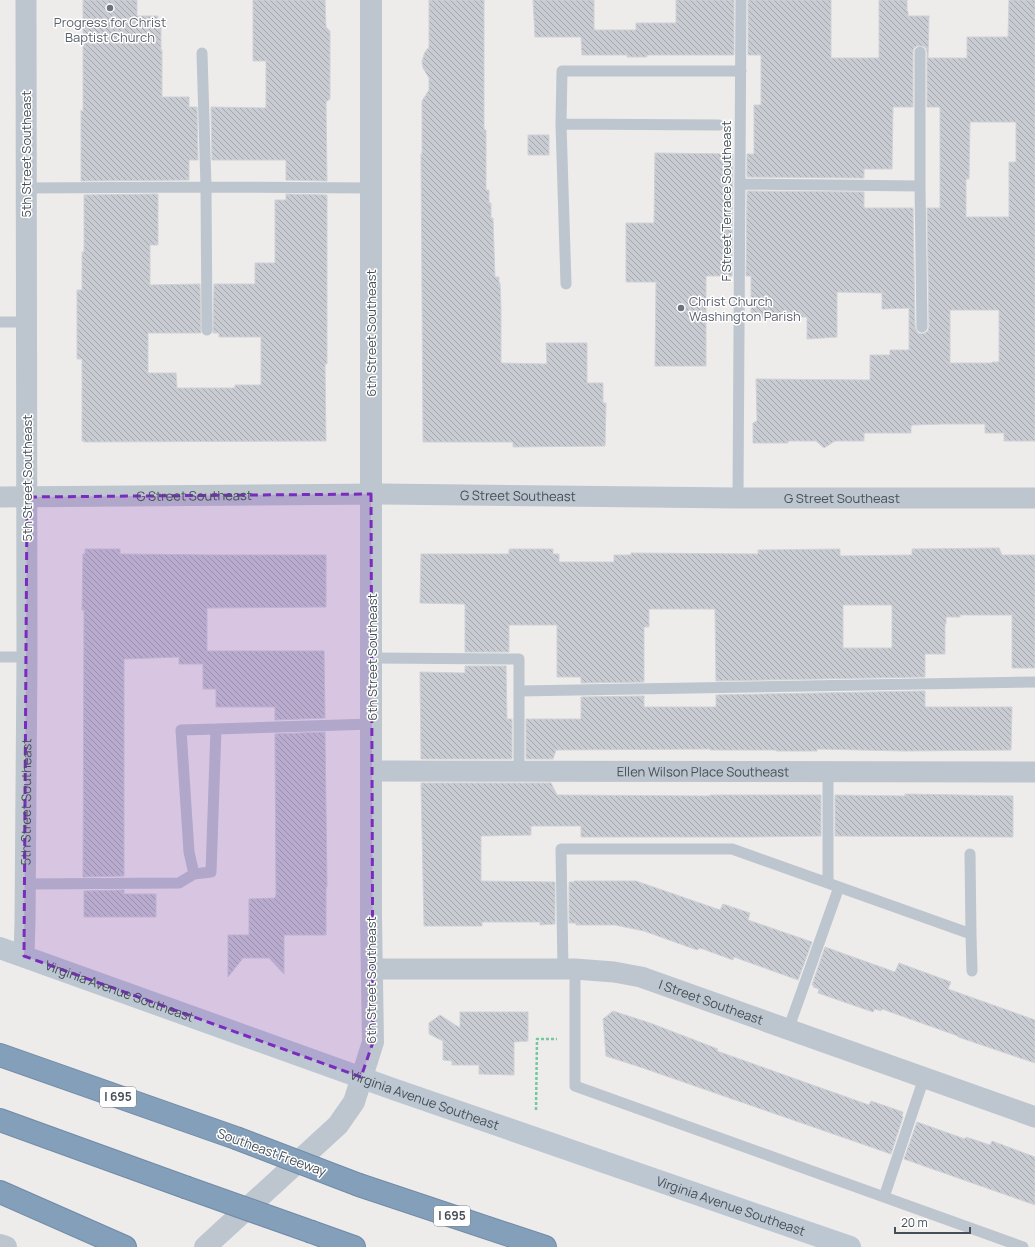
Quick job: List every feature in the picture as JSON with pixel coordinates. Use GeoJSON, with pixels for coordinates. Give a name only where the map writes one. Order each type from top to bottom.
{"type":"FeatureCollection","features":[{"type":"Feature","properties":{"kind":"highway","name":"Southeast Freeway"},"geometry":{"type":"LineString","coordinates":[[0,1055],[236,1138],[359,1185],[545,1247]]}},
{"type":"Feature","properties":{"kind":"highway"},"geometry":{"type":"LineString","coordinates":[[0,1120],[354,1247]]}},
{"type":"Feature","properties":{"kind":"highway"},"geometry":{"type":"LineString","coordinates":[[0,1192],[126,1247]]}},
{"type":"Feature","properties":{"kind":"main road","name":"Virginia Avenue Southeast"},"geometry":{"type":"LineString","coordinates":[[0,948],[361,1077],[850,1247]]}},
{"type":"Feature","properties":{"kind":"street","name":"5th Street Southeast"},"geometry":{"type":"LineString","coordinates":[[24,956],[27,657],[26,0]]}},
{"type":"Feature","properties":{"kind":"street","name":"6th Street Southeast"},"geometry":{"type":"LineString","coordinates":[[205,1247],[338,1125],[354,1102],[373,1042],[371,0]]}},
{"type":"Feature","properties":{"kind":"street","name":"G Street Southeast"},"geometry":{"type":"LineString","coordinates":[[0,497],[371,494],[738,498],[1035,498]]}},
{"type":"Feature","properties":{"kind":"street","name":"Ellen Wilson Place Southeast"},"geometry":{"type":"LineString","coordinates":[[372,771],[1035,772]]}},
{"type":"Feature","properties":{"kind":"street","name":"I Street Southeast"},"geometry":{"type":"LineString","coordinates":[[372,969],[569,969],[614,972],[641,977],[1035,1117]]}},
{"type":"Feature","properties":{"kind":"street"},"geometry":{"type":"LineString","coordinates":[[0,1245],[6,1247]]}},
{"type":"Feature","properties":{"kind":"lane","name":"F Street Terrace Southeast"},"geometry":{"type":"LineString","coordinates":[[738,498],[741,0]]}},
{"type":"Feature","properties":{"kind":"lane"},"geometry":{"type":"LineString","coordinates":[[920,52],[922,327]]}},
{"type":"Feature","properties":{"kind":"lane"},"geometry":{"type":"LineString","coordinates":[[202,53],[206,187],[207,330]]}},
{"type":"Feature","properties":{"kind":"lane"},"geometry":{"type":"LineString","coordinates":[[566,284],[561,124],[562,70],[741,70]]}},
{"type":"Feature","properties":{"kind":"lane"},"geometry":{"type":"LineString","coordinates":[[561,124],[719,125]]}},
{"type":"Feature","properties":{"kind":"lane"},"geometry":{"type":"LineString","coordinates":[[740,184],[920,186]]}},
{"type":"Feature","properties":{"kind":"lane"},"geometry":{"type":"LineString","coordinates":[[26,188],[371,188]]}},
{"type":"Feature","properties":{"kind":"lane"},"geometry":{"type":"LineString","coordinates":[[0,322],[26,322]]}},
{"type":"Feature","properties":{"kind":"lane"},"geometry":{"type":"LineString","coordinates":[[0,657],[27,657]]}},
{"type":"Feature","properties":{"kind":"lane"},"geometry":{"type":"LineString","coordinates":[[372,658],[519,659],[519,771]]}},
{"type":"Feature","properties":{"kind":"lane"},"geometry":{"type":"LineString","coordinates":[[519,691],[1035,682]]}},
{"type":"Feature","properties":{"kind":"lane"},"geometry":{"type":"LineString","coordinates":[[194,874],[189,852],[181,730],[372,724]]}},
{"type":"Feature","properties":{"kind":"lane"},"geometry":{"type":"LineString","coordinates":[[25,884],[179,884],[194,874],[211,872],[216,729]]}},
{"type":"Feature","properties":{"kind":"lane"},"geometry":{"type":"LineString","coordinates":[[788,1030],[834,885],[828,772]]}},
{"type":"Feature","properties":{"kind":"lane"},"geometry":{"type":"LineString","coordinates":[[971,934],[732,849],[561,849],[575,1086],[1023,1247]]}},
{"type":"Feature","properties":{"kind":"lane"},"geometry":{"type":"LineString","coordinates":[[970,854],[972,972]]}},
{"type":"Feature","properties":{"kind":"lane"},"geometry":{"type":"LineString","coordinates":[[884,1197],[924,1078]]}},
{"type":"Feature","properties":{"kind":"path"},"geometry":{"type":"LineString","coordinates":[[536,1110],[537,1038],[557,1038]]}},
{"type":"Feature","properties":{"kind":"highlighted area"},"geometry":{"type":"Polygon","coordinates":[[[371,494],[373,1042],[361,1077],[24,956],[27,497],[371,494]]]}},
{"type":"Feature","properties":{"kind":"building"},"geometry":{"type":"Polygon","coordinates":[[[83,0],[137,0],[137,16],[158,16],[158,26],[161,26],[162,97],[189,97],[189,107],[197,107],[198,160],[189,160],[189,180],[81,181],[81,110],[83,112],[83,0]]]}},
{"type":"Feature","properties":{"kind":"building"},"geometry":{"type":"Polygon","coordinates":[[[253,0],[325,0],[326,27],[330,31],[330,99],[326,102],[327,181],[286,180],[286,160],[212,160],[211,107],[266,108],[266,61],[253,61],[253,0]]]}},
{"type":"Feature","properties":{"kind":"building"},"geometry":{"type":"Polygon","coordinates":[[[429,0],[484,0],[484,130],[486,130],[486,190],[489,190],[491,218],[493,218],[495,277],[499,277],[500,283],[501,363],[547,364],[546,343],[587,343],[587,383],[603,383],[603,403],[606,403],[605,446],[513,447],[513,442],[423,442],[421,154],[422,101],[429,90],[429,78],[423,68],[422,61],[425,52],[429,47],[429,0]]]}},
{"type":"Feature","properties":{"kind":"building"},"geometry":{"type":"Polygon","coordinates":[[[533,0],[594,0],[594,30],[636,30],[636,23],[676,23],[676,0],[734,0],[734,55],[647,55],[647,57],[627,57],[627,55],[582,55],[581,37],[535,37],[533,0]]]}},
{"type":"Feature","properties":{"kind":"building"},"geometry":{"type":"Polygon","coordinates":[[[748,0],[831,0],[831,58],[879,58],[879,0],[907,0],[908,16],[929,16],[928,58],[967,58],[967,37],[1008,37],[1009,0],[1035,0],[1035,441],[1004,441],[1004,433],[985,433],[985,424],[943,424],[913,425],[911,426],[911,433],[864,433],[864,441],[835,441],[824,448],[816,441],[753,443],[753,423],[757,421],[756,379],[870,380],[870,355],[890,355],[890,350],[909,350],[909,308],[882,309],[882,293],[837,292],[837,337],[807,339],[807,317],[751,317],[751,276],[746,276],[747,191],[864,192],[864,208],[913,208],[915,327],[918,333],[925,333],[928,331],[929,327],[927,208],[940,208],[940,107],[927,107],[927,52],[926,48],[923,46],[917,46],[914,48],[913,52],[913,107],[893,107],[892,169],[864,169],[864,178],[747,177],[747,154],[754,154],[754,105],[761,105],[761,55],[748,55],[748,0]],[[970,122],[969,179],[966,179],[966,217],[1009,217],[1009,162],[1016,162],[1016,122],[970,122]],[[950,310],[950,363],[999,362],[999,310],[950,310]]]}},
{"type":"Feature","properties":{"kind":"building"},"geometry":{"type":"Polygon","coordinates":[[[528,135],[549,135],[549,155],[528,155],[528,135]]]}},
{"type":"Feature","properties":{"kind":"building"},"geometry":{"type":"Polygon","coordinates":[[[655,153],[733,154],[732,276],[706,276],[706,366],[655,366],[656,282],[626,282],[626,223],[654,223],[655,153]]]}},
{"type":"Feature","properties":{"kind":"building"},"geometry":{"type":"Polygon","coordinates":[[[158,194],[158,245],[150,245],[150,285],[200,284],[201,333],[148,333],[148,373],[176,373],[177,388],[235,388],[235,385],[261,385],[261,337],[219,337],[219,333],[213,333],[214,284],[255,284],[255,263],[275,263],[275,200],[286,200],[286,194],[327,195],[327,364],[325,364],[326,441],[82,441],[82,359],[77,359],[77,290],[82,290],[84,195],[158,194]]]}},
{"type":"Feature","properties":{"kind":"building"},"geometry":{"type":"Polygon","coordinates":[[[999,548],[1002,555],[1035,555],[1035,668],[1012,668],[1012,615],[960,615],[960,617],[946,617],[945,654],[925,654],[925,677],[716,681],[715,609],[649,609],[649,627],[644,627],[644,682],[581,683],[581,677],[557,677],[557,625],[509,625],[509,652],[465,652],[465,604],[420,603],[421,554],[509,554],[509,549],[553,549],[553,554],[559,554],[559,562],[614,562],[614,555],[631,555],[631,553],[758,554],[758,550],[840,549],[840,556],[912,555],[912,549],[999,548]],[[843,605],[843,648],[892,648],[892,605],[843,605]]]}},
{"type":"Feature","properties":{"kind":"building"},"geometry":{"type":"Polygon","coordinates":[[[85,549],[120,549],[120,554],[326,555],[326,607],[207,608],[207,651],[324,651],[325,718],[275,720],[275,707],[216,707],[216,689],[203,689],[203,664],[179,664],[179,657],[124,659],[124,876],[83,877],[84,610],[82,610],[83,554],[85,554],[85,549]]]}},
{"type":"Feature","properties":{"kind":"building"},"geometry":{"type":"Polygon","coordinates":[[[465,666],[506,666],[507,719],[512,719],[512,759],[421,759],[420,672],[465,673],[465,666]]]}},
{"type":"Feature","properties":{"kind":"building"},"geometry":{"type":"Polygon","coordinates":[[[925,691],[925,707],[1012,707],[1011,750],[556,750],[553,759],[526,759],[526,719],[581,719],[581,697],[644,696],[644,707],[716,707],[716,695],[925,691]]]}},
{"type":"Feature","properties":{"kind":"building"},"geometry":{"type":"Polygon","coordinates":[[[325,732],[327,887],[326,935],[284,935],[284,974],[269,958],[243,958],[228,977],[228,935],[249,935],[249,899],[275,898],[276,895],[275,734],[325,732]]]}},
{"type":"Feature","properties":{"kind":"building"},"geometry":{"type":"Polygon","coordinates":[[[421,783],[551,783],[557,795],[821,795],[821,836],[581,837],[581,826],[531,826],[531,835],[481,836],[481,881],[555,882],[555,924],[540,925],[540,922],[482,922],[482,926],[424,926],[421,783]]]}},
{"type":"Feature","properties":{"kind":"building"},"geometry":{"type":"Polygon","coordinates":[[[905,794],[1013,796],[1013,837],[835,836],[835,795],[905,796],[905,794]]]}},
{"type":"Feature","properties":{"kind":"building"},"geometry":{"type":"Polygon","coordinates":[[[636,881],[720,910],[723,904],[750,913],[748,920],[812,942],[798,980],[734,957],[733,960],[700,948],[697,950],[644,931],[615,925],[576,925],[576,923],[569,923],[569,882],[636,881]]]}},
{"type":"Feature","properties":{"kind":"building"},"geometry":{"type":"Polygon","coordinates":[[[124,890],[124,894],[156,894],[156,917],[84,917],[84,891],[124,890]]]}},
{"type":"Feature","properties":{"kind":"building"},"geometry":{"type":"Polygon","coordinates":[[[825,947],[895,972],[899,963],[951,982],[948,989],[1035,1020],[1035,1063],[882,1009],[881,1011],[875,1009],[873,1012],[818,993],[819,989],[813,987],[814,986],[812,985],[825,947]]]}},
{"type":"Feature","properties":{"kind":"building"},"geometry":{"type":"Polygon","coordinates":[[[613,1011],[650,1023],[718,1049],[717,1051],[869,1105],[871,1101],[903,1112],[903,1117],[891,1154],[606,1056],[603,1019],[613,1011]]]}},
{"type":"Feature","properties":{"kind":"building"},"geometry":{"type":"Polygon","coordinates":[[[460,1012],[528,1012],[528,1041],[514,1042],[514,1075],[479,1074],[479,1065],[452,1065],[452,1061],[443,1060],[443,1041],[429,1034],[429,1023],[440,1015],[460,1028],[460,1012]]]}},
{"type":"Feature","properties":{"kind":"building"},"geometry":{"type":"Polygon","coordinates":[[[917,1122],[965,1139],[966,1137],[990,1145],[992,1141],[1035,1157],[1035,1205],[904,1159],[917,1122]]]}},
{"type":"Feature","properties":{"kind":"place","name":"Progress for Christ Baptist Church"},"geometry":{"type":"Point","coordinates":[110,8]}},
{"type":"Feature","properties":{"kind":"place","name":"Christ Church Washington Parish"},"geometry":{"type":"Point","coordinates":[681,308]}}]}
